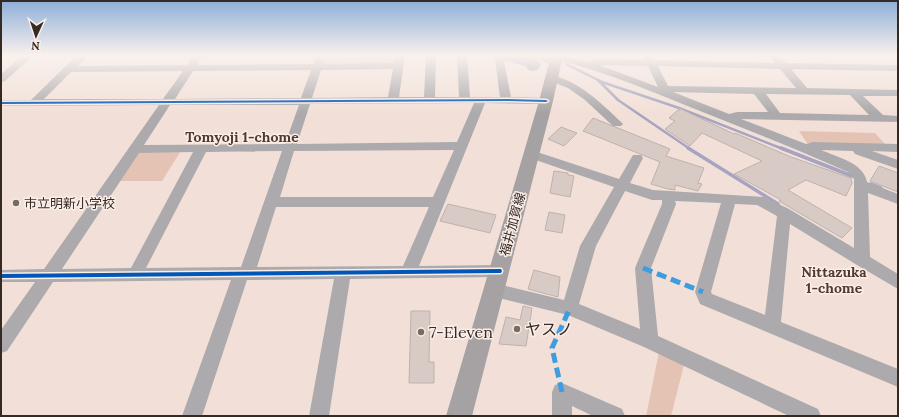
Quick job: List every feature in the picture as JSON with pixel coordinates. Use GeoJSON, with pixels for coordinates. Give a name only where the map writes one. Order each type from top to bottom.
{"type":"FeatureCollection","features":[{"type":"Feature","properties":{"kind":"main road","name":"福井加賀線"},"geometry":{"type":"LineString","coordinates":[[459,416],[553,74]]}},
{"type":"Feature","properties":{"kind":"street"},"geometry":{"type":"LineString","coordinates":[[35,102],[63,74]]}},
{"type":"Feature","properties":{"kind":"street"},"geometry":{"type":"LineString","coordinates":[[1,345],[185,74]]}},
{"type":"Feature","properties":{"kind":"street"},"geometry":{"type":"LineString","coordinates":[[192,416],[271,202],[314,74]]}},
{"type":"Feature","properties":{"kind":"street"},"geometry":{"type":"LineString","coordinates":[[393,101],[397,74]]}},
{"type":"Feature","properties":{"kind":"street"},"geometry":{"type":"LineString","coordinates":[[429,101],[430,74]]}},
{"type":"Feature","properties":{"kind":"street"},"geometry":{"type":"LineString","coordinates":[[463,74],[465,100]]}},
{"type":"Feature","properties":{"kind":"street"},"geometry":{"type":"LineString","coordinates":[[502,74],[506,100]]}},
{"type":"Feature","properties":{"kind":"street"},"geometry":{"type":"LineString","coordinates":[[617,74],[661,89],[728,118],[806,148],[853,169],[860,178],[861,185],[862,261]]}},
{"type":"Feature","properties":{"kind":"street"},"geometry":{"type":"LineString","coordinates":[[656,74],[661,89]]}},
{"type":"Feature","properties":{"kind":"street"},"geometry":{"type":"LineString","coordinates":[[790,74],[804,91]]}},
{"type":"Feature","properties":{"kind":"street"},"geometry":{"type":"LineString","coordinates":[[552,78],[572,86],[589,98],[617,124]]}},
{"type":"Feature","properties":{"kind":"street"},"geometry":{"type":"LineString","coordinates":[[661,89],[898,93]]}},
{"type":"Feature","properties":{"kind":"street"},"geometry":{"type":"LineString","coordinates":[[758,90],[777,116]]}},
{"type":"Feature","properties":{"kind":"street"},"geometry":{"type":"LineString","coordinates":[[853,92],[889,119],[898,128]]}},
{"type":"Feature","properties":{"kind":"street"},"geometry":{"type":"LineString","coordinates":[[408,272],[481,100]]}},
{"type":"Feature","properties":{"kind":"street"},"geometry":{"type":"LineString","coordinates":[[1,103],[506,100],[545,103]]}},
{"type":"Feature","properties":{"kind":"street"},"geometry":{"type":"LineString","coordinates":[[728,118],[737,115],[889,119]]}},
{"type":"Feature","properties":{"kind":"street"},"geometry":{"type":"LineString","coordinates":[[135,149],[462,146]]}},
{"type":"Feature","properties":{"kind":"street"},"geometry":{"type":"LineString","coordinates":[[533,146],[622,185],[652,195],[668,197],[759,200],[784,213],[898,282]]}},
{"type":"Feature","properties":{"kind":"street"},"geometry":{"type":"LineString","coordinates":[[806,148],[813,146],[898,148]]}},
{"type":"Feature","properties":{"kind":"street"},"geometry":{"type":"LineString","coordinates":[[848,147],[898,165]]}},
{"type":"Feature","properties":{"kind":"street"},"geometry":{"type":"LineString","coordinates":[[136,275],[201,149]]}},
{"type":"Feature","properties":{"kind":"street"},"geometry":{"type":"LineString","coordinates":[[570,308],[588,246],[637,158]]}},
{"type":"Feature","properties":{"kind":"street"},"geometry":{"type":"LineString","coordinates":[[861,185],[898,199]]}},
{"type":"Feature","properties":{"kind":"street"},"geometry":{"type":"LineString","coordinates":[[650,341],[643,268],[669,204],[668,197]]}},
{"type":"Feature","properties":{"kind":"street"},"geometry":{"type":"LineString","coordinates":[[729,199],[703,292],[706,299],[898,378]]}},
{"type":"Feature","properties":{"kind":"street"},"geometry":{"type":"LineString","coordinates":[[271,202],[438,202]]}},
{"type":"Feature","properties":{"kind":"street"},"geometry":{"type":"LineString","coordinates":[[772,326],[784,213]]}},
{"type":"Feature","properties":{"kind":"street"},"geometry":{"type":"LineString","coordinates":[[1,276],[499,271]]}},
{"type":"Feature","properties":{"kind":"street"},"geometry":{"type":"LineString","coordinates":[[319,416],[343,272]]}},
{"type":"Feature","properties":{"kind":"street"},"geometry":{"type":"LineString","coordinates":[[493,290],[570,308],[650,341],[810,416]]}},
{"type":"Feature","properties":{"kind":"street"},"geometry":{"type":"LineString","coordinates":[[562,416],[562,392],[616,416]]}},
{"type":"Feature","properties":{"kind":"shaded area"},"geometry":{"type":"Polygon","coordinates":[[[799,131],[875,133],[886,145],[807,143],[799,131]]]}},
{"type":"Feature","properties":{"kind":"shaded area"},"geometry":{"type":"Polygon","coordinates":[[[135,149],[182,149],[162,181],[117,181],[135,149]]]}},
{"type":"Feature","properties":{"kind":"shaded area"},"geometry":{"type":"Polygon","coordinates":[[[659,352],[684,365],[671,416],[646,416],[659,352]]]}},
{"type":"Feature","properties":{"kind":"building"},"geometry":{"type":"Polygon","coordinates":[[[679,108],[734,134],[735,133],[791,157],[851,178],[852,183],[846,196],[806,180],[788,190],[852,228],[842,238],[779,201],[781,200],[734,174],[762,161],[702,133],[690,146],[665,129],[675,121],[669,118],[680,110],[679,108]]]}},
{"type":"Feature","properties":{"kind":"building"},"geometry":{"type":"Polygon","coordinates":[[[593,118],[670,149],[666,156],[704,168],[698,183],[702,184],[698,191],[675,185],[675,190],[651,184],[660,162],[583,131],[593,118]]]}},
{"type":"Feature","properties":{"kind":"building"},"geometry":{"type":"Polygon","coordinates":[[[561,127],[577,133],[564,146],[548,139],[561,127]]]}},
{"type":"Feature","properties":{"kind":"building"},"geometry":{"type":"Polygon","coordinates":[[[879,166],[898,173],[898,192],[870,181],[879,166]]]}},
{"type":"Feature","properties":{"kind":"building"},"geometry":{"type":"Polygon","coordinates":[[[554,171],[568,173],[568,175],[574,176],[570,197],[550,193],[554,171]]]}},
{"type":"Feature","properties":{"kind":"building"},"geometry":{"type":"Polygon","coordinates":[[[448,204],[496,215],[490,233],[440,221],[448,204]]]}},
{"type":"Feature","properties":{"kind":"building"},"geometry":{"type":"Polygon","coordinates":[[[549,212],[565,215],[562,233],[545,230],[549,212]]]}},
{"type":"Feature","properties":{"kind":"building"},"geometry":{"type":"Polygon","coordinates":[[[534,270],[560,277],[558,297],[528,289],[534,270]]]}},
{"type":"Feature","properties":{"kind":"building"},"geometry":{"type":"Polygon","coordinates":[[[523,306],[532,308],[526,346],[499,344],[506,317],[520,320],[523,306]]]}},
{"type":"Feature","properties":{"kind":"building"},"geometry":{"type":"Polygon","coordinates":[[[411,311],[430,311],[429,362],[434,362],[434,383],[409,383],[411,311]]]}},
{"type":"Feature","properties":{"kind":"waterway"},"geometry":{"type":"LineString","coordinates":[[587,74],[599,81]]}},
{"type":"Feature","properties":{"kind":"waterway"},"geometry":{"type":"LineString","coordinates":[[599,81],[679,108],[783,149]]}},
{"type":"Feature","properties":{"kind":"waterway"},"geometry":{"type":"LineString","coordinates":[[599,81],[618,100],[690,149]]}},
{"type":"Feature","properties":{"kind":"waterway"},"geometry":{"type":"LineString","coordinates":[[688,148],[778,204]]}},
{"type":"Feature","properties":{"kind":"waterway"},"geometry":{"type":"LineString","coordinates":[[781,148],[852,176]]}},
{"type":"Feature","properties":{"kind":"waterway"},"geometry":{"type":"LineString","coordinates":[[871,184],[881,188]]}},
{"type":"Feature","properties":{"kind":"marked path"},"geometry":{"type":"LineString","coordinates":[[643,268],[703,292]]}},
{"type":"Feature","properties":{"kind":"marked path"},"geometry":{"type":"LineString","coordinates":[[562,392],[552,348],[570,308]]}},
{"type":"Feature","properties":{"kind":"cycle path"},"geometry":{"type":"LineString","coordinates":[[1,103],[546,101]]}},
{"type":"Feature","properties":{"kind":"cycle path"},"geometry":{"type":"LineString","coordinates":[[1,276],[499,271]]}},
{"type":"Feature","properties":{"kind":"place","name":"市立明新小学校"},"geometry":{"type":"Point","coordinates":[16,203]}},
{"type":"Feature","properties":{"kind":"place","name":"ヤスノ"},"geometry":{"type":"Point","coordinates":[517,329]}},
{"type":"Feature","properties":{"kind":"place","name":"7-Eleven"},"geometry":{"type":"Point","coordinates":[421,332]}},
{"type":"Feature","properties":{"kind":"district","name":"Tomyoji 1-chome"},"geometry":{"type":"Point","coordinates":[242,137]}},
{"type":"Feature","properties":{"kind":"district","name":"Nittazuka 1-chome"},"geometry":{"type":"Point","coordinates":[834,280]}}]}
